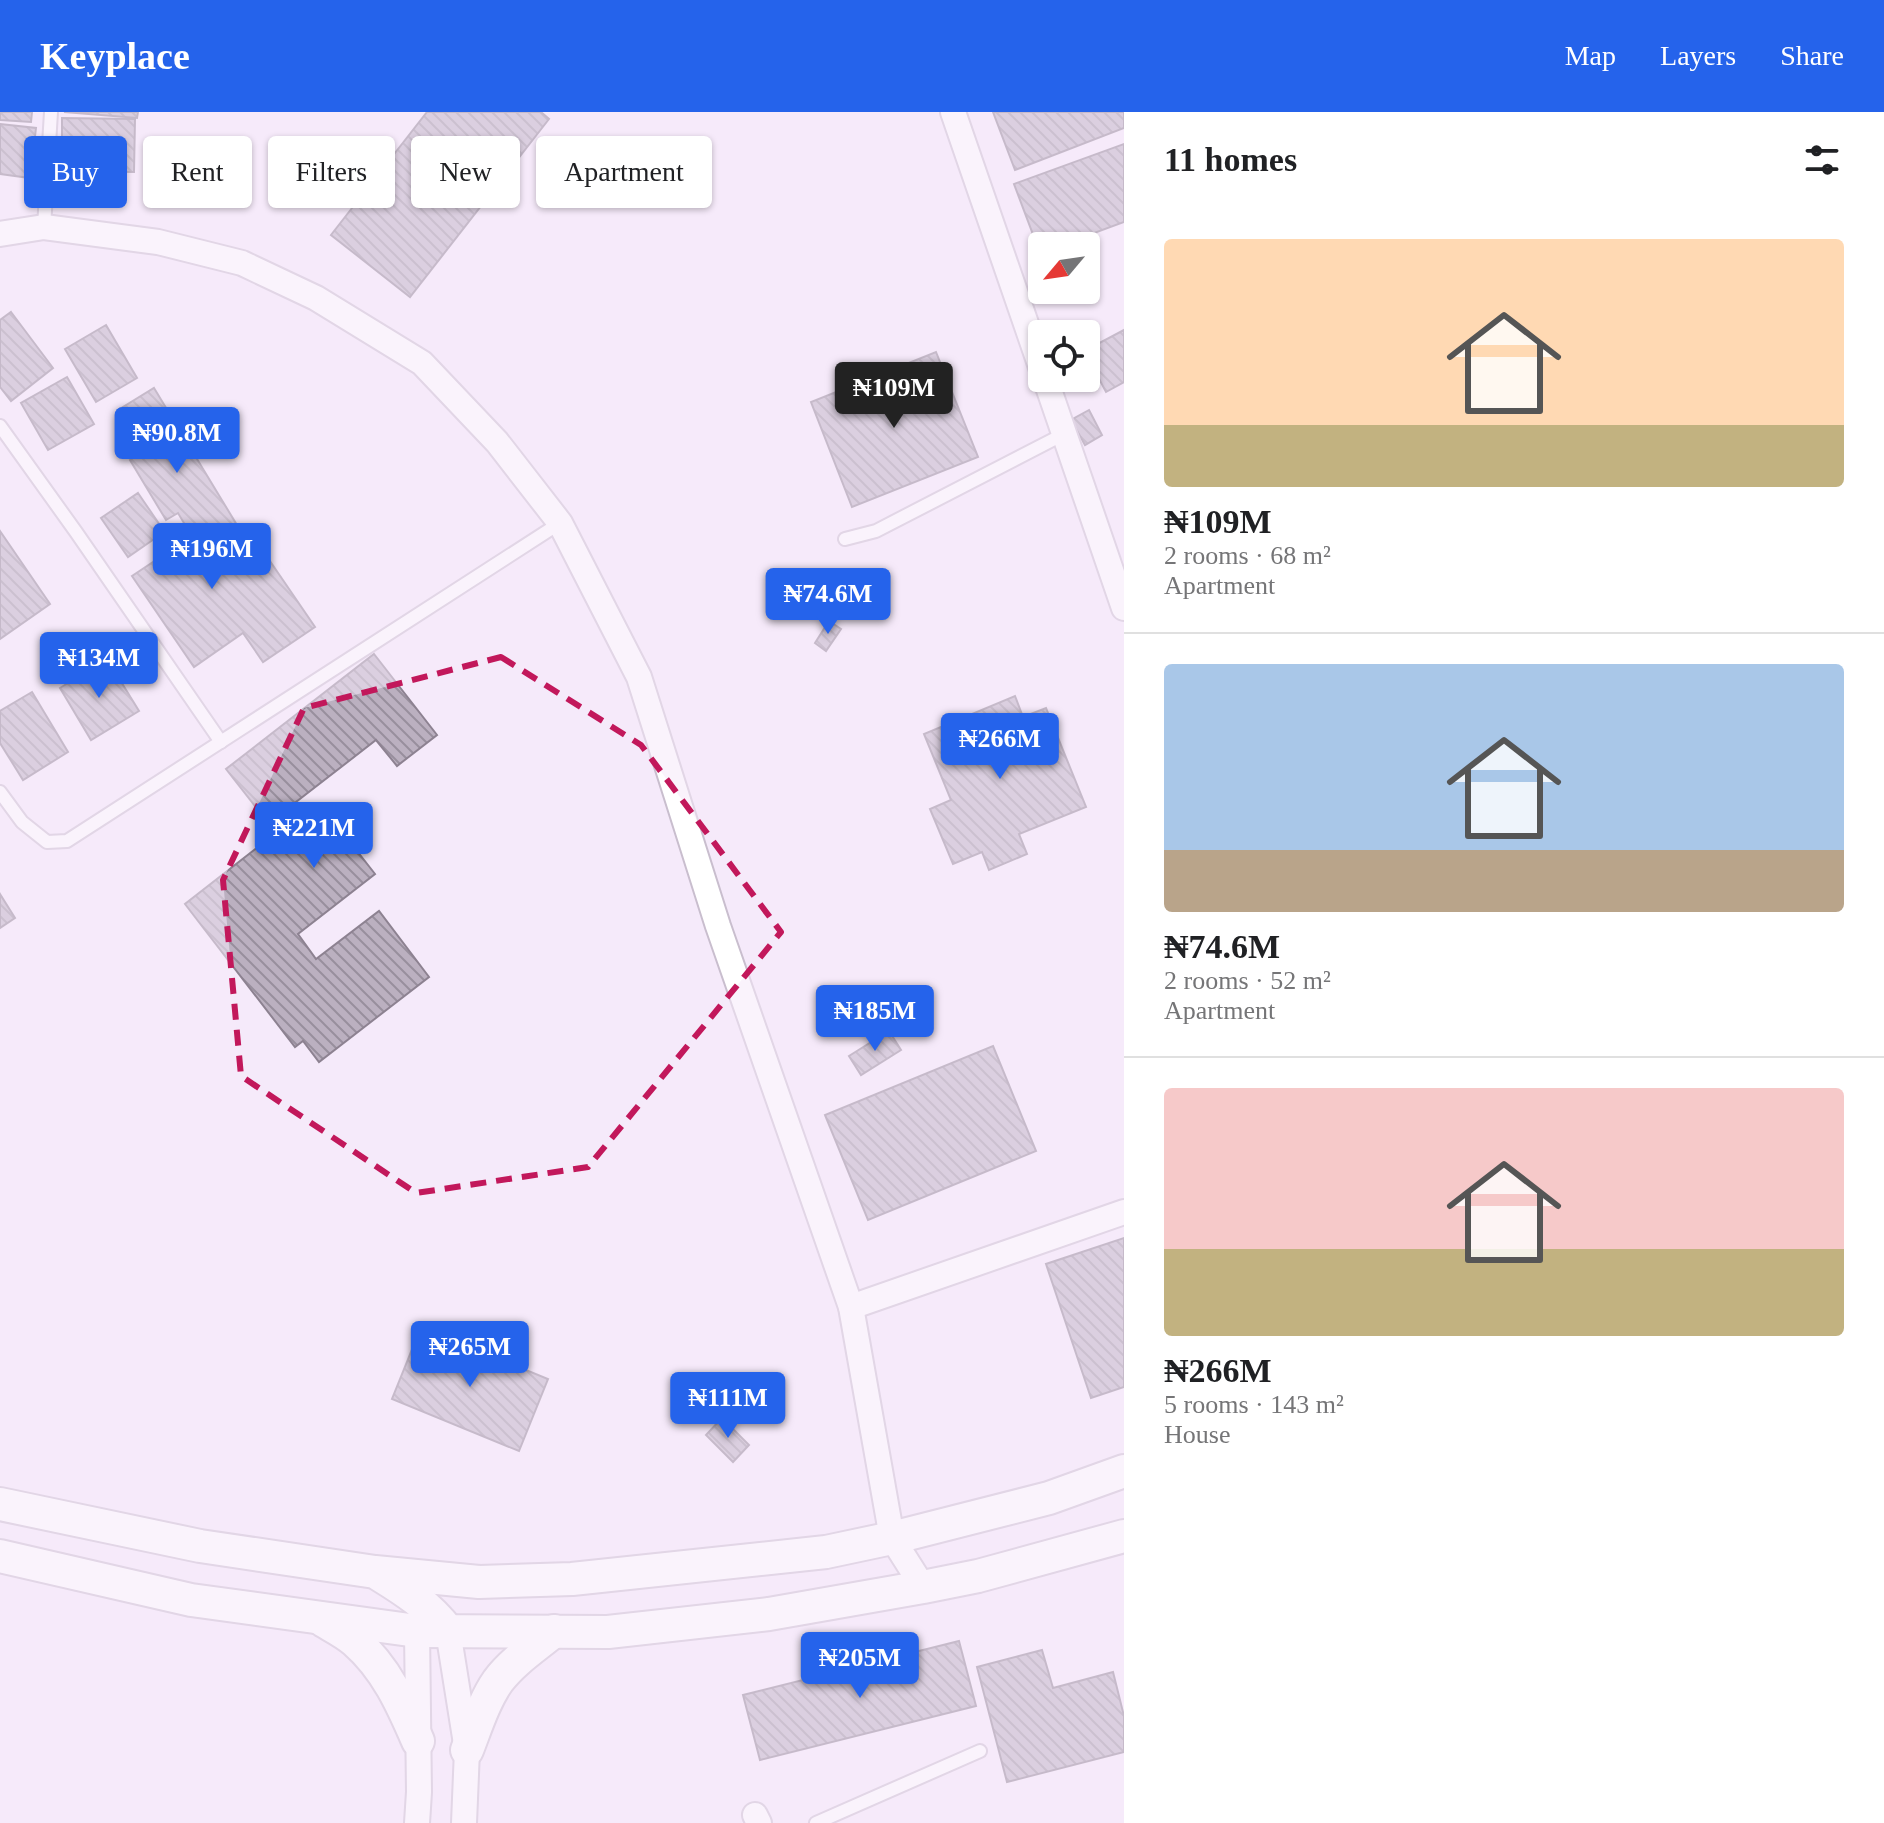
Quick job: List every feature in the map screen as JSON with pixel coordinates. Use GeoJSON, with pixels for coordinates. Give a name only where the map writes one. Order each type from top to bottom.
{"type":"FeatureCollection","features":[{"type":"Feature","properties":{"kind":"street"},"geometry":{"type":"LineString","coordinates":[[953,112],[1028,329]]}},
{"type":"Feature","properties":{"kind":"street"},"geometry":{"type":"LineString","coordinates":[[0,234],[44,227],[158,242],[242,263],[316,298],[422,363],[497,442],[560,523],[639,677],[718,926],[851,1307],[892,1538],[923,1587]]}},
{"type":"Feature","properties":{"kind":"street"},"geometry":{"type":"LineString","coordinates":[[1050,392],[1124,608]]}},
{"type":"Feature","properties":{"kind":"street"},"geometry":{"type":"LineString","coordinates":[[851,1307],[1124,1212]]}},
{"type":"Feature","properties":{"kind":"street"},"geometry":{"type":"LineString","coordinates":[[0,1504],[200,1546],[375,1572],[479,1582],[572,1579],[826,1552],[1049,1498],[1124,1471]]}},
{"type":"Feature","properties":{"kind":"street"},"geometry":{"type":"LineString","coordinates":[[0,1556],[191,1600],[318,1617],[608,1632],[769,1614],[923,1587],[978,1576],[1124,1536]]}},
{"type":"Feature","properties":{"kind":"street"},"geometry":{"type":"LineString","coordinates":[[375,1572],[415,1597],[433,1625],[467,1750],[464,1823]]}},
{"type":"Feature","properties":{"kind":"street"},"geometry":{"type":"LineString","coordinates":[[417,1823],[418,1741],[433,1625],[449,1602],[479,1582]]}},
{"type":"Feature","properties":{"kind":"street"},"geometry":{"type":"LineString","coordinates":[[318,1617],[355,1641],[378,1666],[396,1691],[418,1741]]}},
{"type":"Feature","properties":{"kind":"street"},"geometry":{"type":"LineString","coordinates":[[467,1750],[498,1682],[554,1631]]}},
{"type":"Feature","properties":{"kind":"lane"},"geometry":{"type":"LineString","coordinates":[[44,227],[51,112]]}},
{"type":"Feature","properties":{"kind":"lane"},"geometry":{"type":"LineString","coordinates":[[0,426],[221,742]]}},
{"type":"Feature","properties":{"kind":"lane"},"geometry":{"type":"LineString","coordinates":[[845,539],[876,531],[1064,434]]}},
{"type":"Feature","properties":{"kind":"lane"},"geometry":{"type":"LineString","coordinates":[[0,792],[22,822],[47,842],[67,841],[560,523]]}},
{"type":"Feature","properties":{"kind":"lane"},"geometry":{"type":"LineString","coordinates":[[816,1823],[980,1751]]}},
{"type":"Feature","properties":{"kind":"highlighted area"},"geometry":{"type":"Polygon","coordinates":[[[501,657],[641,745],[781,932],[588,1167],[416,1193],[241,1076],[223,880],[304,708],[501,657]]]}},
{"type":"Feature","properties":{"kind":"building"},"geometry":{"type":"Polygon","coordinates":[[[0,112],[32,112],[31,122],[0,120],[0,112]]]}},
{"type":"Feature","properties":{"kind":"building"},"geometry":{"type":"Polygon","coordinates":[[[64,112],[138,112],[137,118],[64,112]]]}},
{"type":"Feature","properties":{"kind":"building"},"geometry":{"type":"Polygon","coordinates":[[[427,112],[541,112],[549,119],[520,156],[520,136],[411,136],[411,208],[480,208],[410,297],[331,235],[352,208],[395,208],[395,153],[427,112]]]}},
{"type":"Feature","properties":{"kind":"building"},"geometry":{"type":"Polygon","coordinates":[[[993,112],[1124,112],[1124,128],[1015,170],[993,112]]]}},
{"type":"Feature","properties":{"kind":"building"},"geometry":{"type":"Polygon","coordinates":[[[62,118],[135,119],[134,172],[127,172],[127,136],[62,136],[62,118]]]}},
{"type":"Feature","properties":{"kind":"building"},"geometry":{"type":"Polygon","coordinates":[[[0,124],[36,128],[35,136],[24,136],[24,177],[0,174],[0,124]]]}},
{"type":"Feature","properties":{"kind":"building"},"geometry":{"type":"Polygon","coordinates":[[[1124,144],[1124,222],[1097,232],[1032,232],[1014,184],[1124,144]]]}},
{"type":"Feature","properties":{"kind":"building"},"geometry":{"type":"Polygon","coordinates":[[[11,312],[53,368],[11,401],[0,387],[0,320],[11,312]]]}},
{"type":"Feature","properties":{"kind":"building"},"geometry":{"type":"Polygon","coordinates":[[[106,325],[137,378],[96,402],[65,349],[106,325]]]}},
{"type":"Feature","properties":{"kind":"building"},"geometry":{"type":"Polygon","coordinates":[[[1124,330],[1124,382],[1106,392],[1100,381],[1100,343],[1124,330]]]}},
{"type":"Feature","properties":{"kind":"building"},"geometry":{"type":"Polygon","coordinates":[[[936,352],[978,457],[852,507],[811,402],[936,352]]]}},
{"type":"Feature","properties":{"kind":"building"},"geometry":{"type":"Polygon","coordinates":[[[67,377],[94,424],[48,450],[21,403],[67,377]]]}},
{"type":"Feature","properties":{"kind":"building"},"geometry":{"type":"Polygon","coordinates":[[[154,388],[243,535],[205,558],[178,513],[166,520],[130,460],[143,452],[118,410],[154,388]]]}},
{"type":"Feature","properties":{"kind":"building"},"geometry":{"type":"Polygon","coordinates":[[[1089,410],[1102,435],[1085,445],[1071,420],[1089,410]]]}},
{"type":"Feature","properties":{"kind":"building"},"geometry":{"type":"Polygon","coordinates":[[[138,493],[192,572],[250,532],[315,627],[263,662],[243,633],[194,667],[132,576],[168,552],[157,537],[128,557],[101,518],[138,493]]]}},
{"type":"Feature","properties":{"kind":"building"},"geometry":{"type":"Polygon","coordinates":[[[0,531],[50,604],[0,639],[0,531]]]}},
{"type":"Feature","properties":{"kind":"building"},"geometry":{"type":"Polygon","coordinates":[[[829,621],[841,629],[826,651],[815,643],[829,621]]]}},
{"type":"Feature","properties":{"kind":"building"},"geometry":{"type":"Polygon","coordinates":[[[374,654],[437,735],[397,766],[376,740],[296,802],[314,825],[328,814],[375,874],[298,934],[316,959],[379,911],[429,977],[319,1062],[303,1041],[295,1047],[185,904],[276,833],[226,769],[374,654]]]}},
{"type":"Feature","properties":{"kind":"building"},"geometry":{"type":"Polygon","coordinates":[[[107,659],[139,711],[91,740],[60,688],[107,659]]]}},
{"type":"Feature","properties":{"kind":"building"},"geometry":{"type":"Polygon","coordinates":[[[32,692],[68,752],[23,780],[0,743],[0,711],[32,692]]]}},
{"type":"Feature","properties":{"kind":"building"},"geometry":{"type":"Polygon","coordinates":[[[1015,696],[1023,717],[1046,708],[1086,807],[1019,834],[1027,854],[989,870],[982,852],[953,864],[930,809],[951,800],[924,734],[1015,696]]]}},
{"type":"Feature","properties":{"kind":"building"},"geometry":{"type":"Polygon","coordinates":[[[0,894],[15,918],[0,928],[0,894]]]}},
{"type":"Feature","properties":{"kind":"building"},"geometry":{"type":"Polygon","coordinates":[[[889,1031],[901,1050],[861,1075],[849,1056],[889,1031]]]}},
{"type":"Feature","properties":{"kind":"building"},"geometry":{"type":"Polygon","coordinates":[[[993,1046],[1036,1151],[868,1220],[825,1115],[993,1046]]]}},
{"type":"Feature","properties":{"kind":"building"},"geometry":{"type":"Polygon","coordinates":[[[1124,1238],[1124,1387],[1091,1398],[1046,1264],[1124,1238]]]}},
{"type":"Feature","properties":{"kind":"building"},"geometry":{"type":"Polygon","coordinates":[[[421,1327],[548,1379],[519,1451],[392,1399],[421,1327]]]}},
{"type":"Feature","properties":{"kind":"building"},"geometry":{"type":"Polygon","coordinates":[[[722,1418],[749,1445],[733,1462],[706,1435],[722,1418]]]}},
{"type":"Feature","properties":{"kind":"building"},"geometry":{"type":"Polygon","coordinates":[[[959,1641],[976,1706],[760,1760],[743,1695],[959,1641]]]}},
{"type":"Feature","properties":{"kind":"building"},"geometry":{"type":"Polygon","coordinates":[[[1042,1650],[1053,1688],[1113,1672],[1124,1716],[1124,1752],[1007,1782],[977,1667],[1042,1650]]]}}]}
